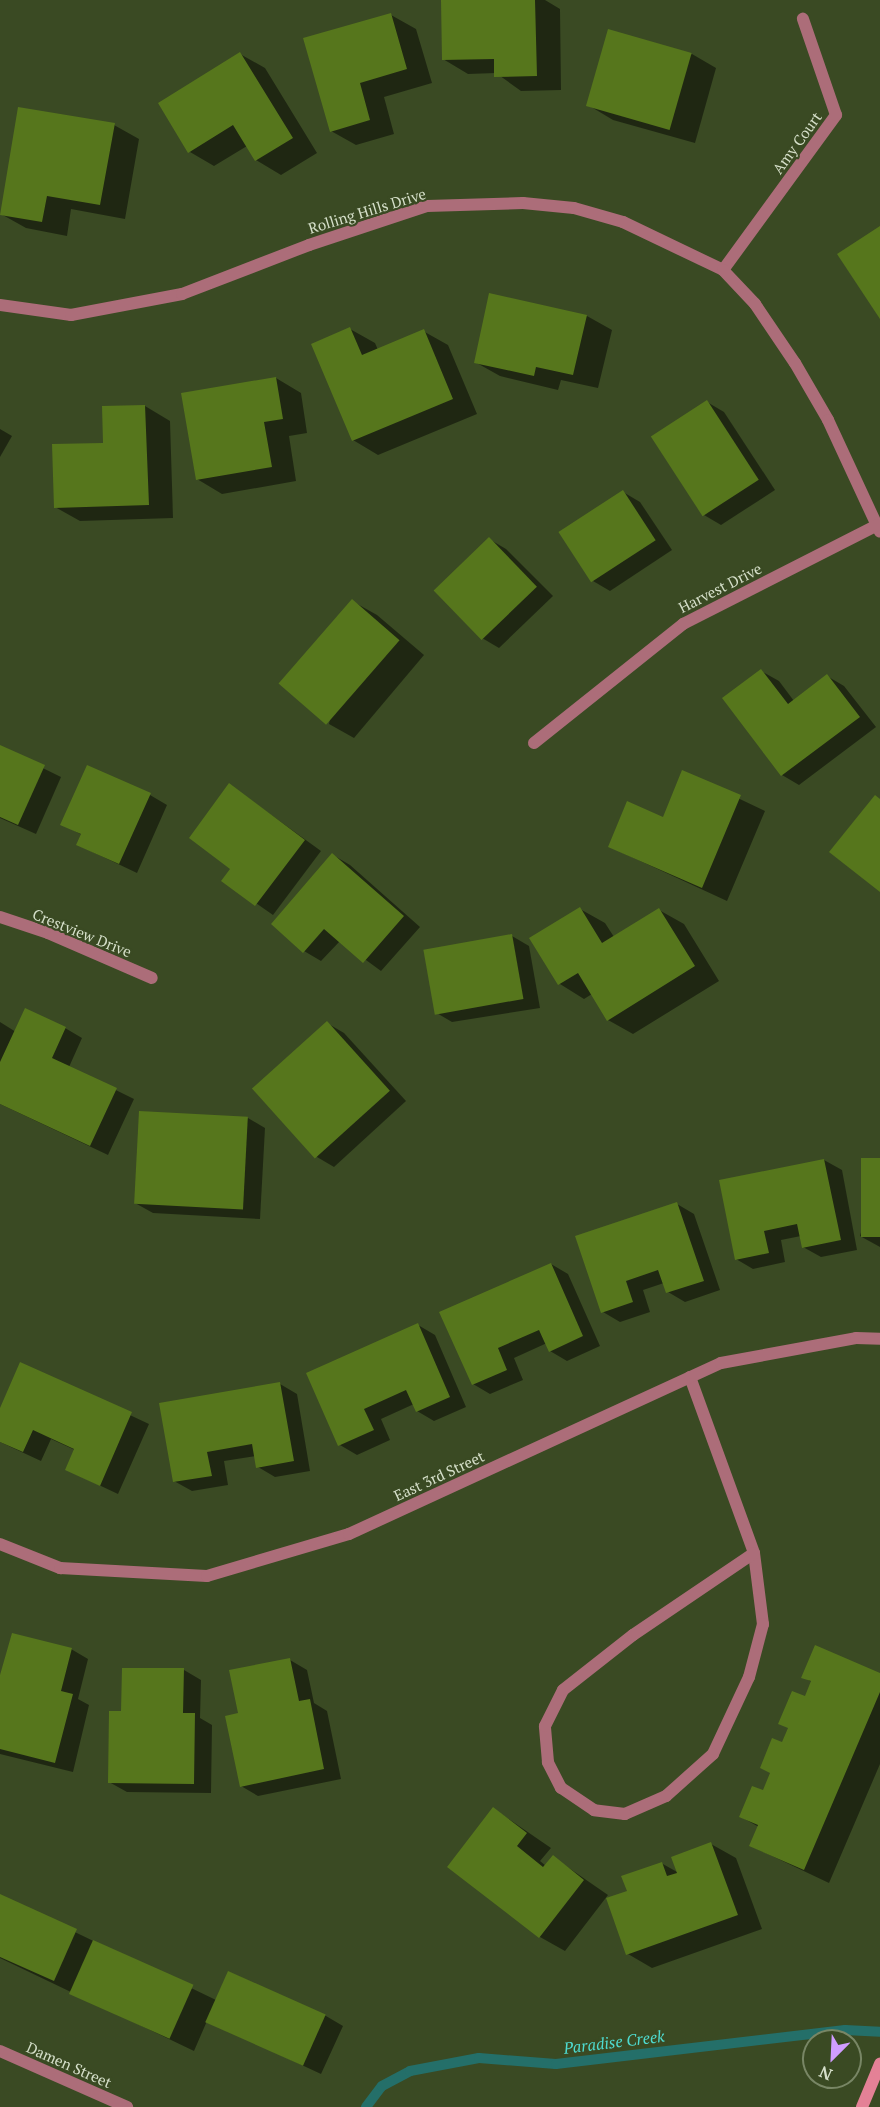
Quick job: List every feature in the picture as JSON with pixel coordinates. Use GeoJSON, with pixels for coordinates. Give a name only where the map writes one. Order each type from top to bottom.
{"type":"FeatureCollection","features":[{"type":"Feature","properties":{"kind":"street","name":"Amy Court"},"geometry":{"type":"LineString","coordinates":[[723,270],[836,115],[803,20]]}},
{"type":"Feature","properties":{"kind":"street","name":"Rolling Hills Drive"},"geometry":{"type":"LineString","coordinates":[[0,305],[71,315],[182,294],[309,244],[428,206],[523,203],[574,208],[623,222],[723,270],[755,304],[795,363],[828,420],[878,528]]}},
{"type":"Feature","properties":{"kind":"street","name":"Harvest Drive"},"geometry":{"type":"LineString","coordinates":[[534,742],[683,624],[878,528]]}},
{"type":"Feature","properties":{"kind":"street","name":"Crestview Drive"},"geometry":{"type":"LineString","coordinates":[[0,917],[48,933],[152,978]]}},
{"type":"Feature","properties":{"kind":"street","name":"East 3rd Street"},"geometry":{"type":"LineString","coordinates":[[0,1545],[60,1568],[207,1575],[349,1534],[721,1363],[856,1338],[880,1340]]}},
{"type":"Feature","properties":{"kind":"street"},"geometry":{"type":"LineString","coordinates":[[690,1377],[754,1553],[763,1624],[749,1677],[713,1754],[666,1796],[625,1814],[594,1810],[561,1788],[548,1762],[545,1726],[563,1690],[633,1635],[754,1553]]}},
{"type":"Feature","properties":{"kind":"street","name":"Damen Street"},"geometry":{"type":"LineString","coordinates":[[0,2051],[127,2107]]}},
{"type":"Feature","properties":{"kind":"street"},"geometry":{"type":"LineString","coordinates":[[862,2107],[878,2068]]}},
{"type":"Feature","properties":{"kind":"building"},"geometry":{"type":"Polygon","coordinates":[[[441,0],[535,0],[537,76],[494,77],[494,59],[442,60],[441,0]]]}},
{"type":"Feature","properties":{"kind":"building"},"geometry":{"type":"Polygon","coordinates":[[[391,13],[407,69],[360,83],[370,120],[330,132],[303,38],[391,13]]]}},
{"type":"Feature","properties":{"kind":"building"},"geometry":{"type":"Polygon","coordinates":[[[608,29],[692,53],[670,130],[586,106],[608,29]]]}},
{"type":"Feature","properties":{"kind":"building"},"geometry":{"type":"Polygon","coordinates":[[[240,52],[293,138],[255,161],[233,125],[188,153],[158,103],[240,52]]]}},
{"type":"Feature","properties":{"kind":"building"},"geometry":{"type":"Polygon","coordinates":[[[18,107],[115,123],[100,205],[47,196],[42,222],[0,215],[18,107]]]}},
{"type":"Feature","properties":{"kind":"building"},"geometry":{"type":"Polygon","coordinates":[[[880,226],[880,319],[837,254],[880,226]]]}},
{"type":"Feature","properties":{"kind":"building"},"geometry":{"type":"Polygon","coordinates":[[[489,293],[587,315],[573,375],[536,367],[534,376],[474,363],[489,293]]]}},
{"type":"Feature","properties":{"kind":"building"},"geometry":{"type":"Polygon","coordinates":[[[350,327],[362,355],[424,329],[453,399],[352,441],[311,344],[350,327]]]}},
{"type":"Feature","properties":{"kind":"building"},"geometry":{"type":"Polygon","coordinates":[[[276,377],[283,419],[264,422],[272,467],[196,480],[181,393],[276,377]]]}},
{"type":"Feature","properties":{"kind":"building"},"geometry":{"type":"Polygon","coordinates":[[[707,400],[759,480],[703,516],[651,436],[707,400]]]}},
{"type":"Feature","properties":{"kind":"building"},"geometry":{"type":"Polygon","coordinates":[[[145,405],[149,505],[54,508],[52,444],[103,443],[102,406],[145,405]]]}},
{"type":"Feature","properties":{"kind":"building"},"geometry":{"type":"Polygon","coordinates":[[[623,490],[656,540],[591,582],[558,532],[623,490]]]}},
{"type":"Feature","properties":{"kind":"building"},"geometry":{"type":"Polygon","coordinates":[[[489,537],[537,587],[482,640],[434,590],[489,537]]]}},
{"type":"Feature","properties":{"kind":"building"},"geometry":{"type":"Polygon","coordinates":[[[352,599],[400,640],[326,725],[279,684],[352,599]]]}},
{"type":"Feature","properties":{"kind":"building"},"geometry":{"type":"Polygon","coordinates":[[[761,669],[788,704],[827,674],[860,717],[781,776],[722,698],[761,669]]]}},
{"type":"Feature","properties":{"kind":"building"},"geometry":{"type":"Polygon","coordinates":[[[0,745],[45,765],[18,825],[0,817],[0,745]]]}},
{"type":"Feature","properties":{"kind":"building"},"geometry":{"type":"Polygon","coordinates":[[[87,765],[151,793],[119,864],[76,845],[81,834],[60,825],[87,765]]]}},
{"type":"Feature","properties":{"kind":"building"},"geometry":{"type":"Polygon","coordinates":[[[682,770],[741,795],[702,888],[608,847],[627,801],[663,817],[682,770]]]}},
{"type":"Feature","properties":{"kind":"building"},"geometry":{"type":"Polygon","coordinates":[[[229,783],[305,840],[255,906],[221,881],[230,869],[189,838],[229,783]]]}},
{"type":"Feature","properties":{"kind":"building"},"geometry":{"type":"Polygon","coordinates":[[[875,795],[880,799],[880,892],[829,852],[875,795]]]}},
{"type":"Feature","properties":{"kind":"building"},"geometry":{"type":"Polygon","coordinates":[[[332,853],[404,916],[363,963],[324,929],[303,953],[271,924],[332,853]]]}},
{"type":"Feature","properties":{"kind":"building"},"geometry":{"type":"Polygon","coordinates":[[[580,907],[602,943],[659,908],[695,966],[607,1021],[578,973],[558,985],[529,938],[580,907]]]}},
{"type":"Feature","properties":{"kind":"building"},"geometry":{"type":"Polygon","coordinates":[[[512,934],[523,999],[435,1015],[423,950],[512,934]]]}},
{"type":"Feature","properties":{"kind":"building"},"geometry":{"type":"Polygon","coordinates":[[[25,1008],[66,1027],[52,1058],[117,1088],[90,1146],[0,1104],[0,1062],[25,1008]]]}},
{"type":"Feature","properties":{"kind":"building"},"geometry":{"type":"Polygon","coordinates":[[[327,1021],[390,1091],[315,1158],[252,1089],[327,1021]]]}},
{"type":"Feature","properties":{"kind":"building"},"geometry":{"type":"Polygon","coordinates":[[[139,1111],[248,1117],[243,1210],[134,1204],[139,1111]]]}},
{"type":"Feature","properties":{"kind":"building"},"geometry":{"type":"Polygon","coordinates":[[[861,1158],[880,1158],[880,1237],[861,1237],[861,1158]]]}},
{"type":"Feature","properties":{"kind":"building"},"geometry":{"type":"Polygon","coordinates":[[[824,1159],[841,1240],[802,1248],[797,1224],[764,1231],[769,1253],[735,1260],[719,1180],[824,1159]]]}},
{"type":"Feature","properties":{"kind":"building"},"geometry":{"type":"Polygon","coordinates":[[[677,1202],[704,1281],[666,1293],[658,1270],[626,1281],[633,1302],[601,1313],[575,1236],[677,1202]]]}},
{"type":"Feature","properties":{"kind":"building"},"geometry":{"type":"Polygon","coordinates":[[[551,1263],[583,1336],[549,1352],[539,1330],[498,1348],[507,1370],[472,1385],[439,1312],[551,1263]]]}},
{"type":"Feature","properties":{"kind":"building"},"geometry":{"type":"Polygon","coordinates":[[[418,1323],[450,1397],[416,1412],[406,1390],[364,1409],[374,1430],[338,1446],[306,1373],[418,1323]]]}},
{"type":"Feature","properties":{"kind":"building"},"geometry":{"type":"Polygon","coordinates":[[[20,1362],[132,1412],[100,1486],[65,1470],[74,1449],[33,1430],[23,1452],[0,1442],[0,1408],[20,1362]]]}},
{"type":"Feature","properties":{"kind":"building"},"geometry":{"type":"Polygon","coordinates":[[[280,1382],[294,1461],[256,1468],[252,1444],[207,1452],[212,1476],[173,1482],[159,1403],[280,1382]]]}},
{"type":"Feature","properties":{"kind":"building"},"geometry":{"type":"Polygon","coordinates":[[[12,1633],[72,1648],[61,1691],[73,1694],[55,1763],[0,1749],[0,1675],[12,1633]]]}},
{"type":"Feature","properties":{"kind":"building"},"geometry":{"type":"Polygon","coordinates":[[[815,1645],[880,1673],[880,1692],[804,1870],[749,1846],[758,1825],[739,1817],[752,1786],[763,1790],[770,1773],[760,1768],[772,1738],[782,1742],[788,1728],[778,1724],[792,1691],[805,1696],[811,1681],[801,1678],[815,1645]]]}},
{"type":"Feature","properties":{"kind":"building"},"geometry":{"type":"Polygon","coordinates":[[[290,1658],[299,1701],[310,1699],[324,1769],[240,1787],[225,1716],[238,1713],[229,1670],[290,1658]]]}},
{"type":"Feature","properties":{"kind":"building"},"geometry":{"type":"Polygon","coordinates":[[[122,1668],[184,1668],[183,1713],[195,1713],[194,1784],[108,1783],[109,1711],[121,1711],[122,1668]]]}},
{"type":"Feature","properties":{"kind":"building"},"geometry":{"type":"Polygon","coordinates":[[[493,1807],[527,1833],[517,1846],[543,1867],[553,1855],[584,1880],[539,1938],[447,1867],[493,1807]]]}},
{"type":"Feature","properties":{"kind":"building"},"geometry":{"type":"Polygon","coordinates":[[[711,1842],[738,1915],[626,1955],[606,1898],[627,1891],[621,1876],[662,1862],[667,1876],[677,1873],[671,1857],[711,1842]]]}},
{"type":"Feature","properties":{"kind":"building"},"geometry":{"type":"Polygon","coordinates":[[[0,1894],[77,1929],[54,1981],[0,1957],[0,1894]]]}},
{"type":"Feature","properties":{"kind":"building"},"geometry":{"type":"Polygon","coordinates":[[[93,1940],[193,1985],[169,2039],[69,1994],[93,1940]]]}},
{"type":"Feature","properties":{"kind":"building"},"geometry":{"type":"Polygon","coordinates":[[[228,1971],[326,2015],[303,2066],[205,2022],[228,1971]]]}},
{"type":"Feature","properties":{"kind":"waterway","name":"Paradise Creek"},"geometry":{"type":"LineString","coordinates":[[366,2107],[382,2086],[410,2071],[479,2058],[556,2064],[845,2030],[880,2032]]}}]}
